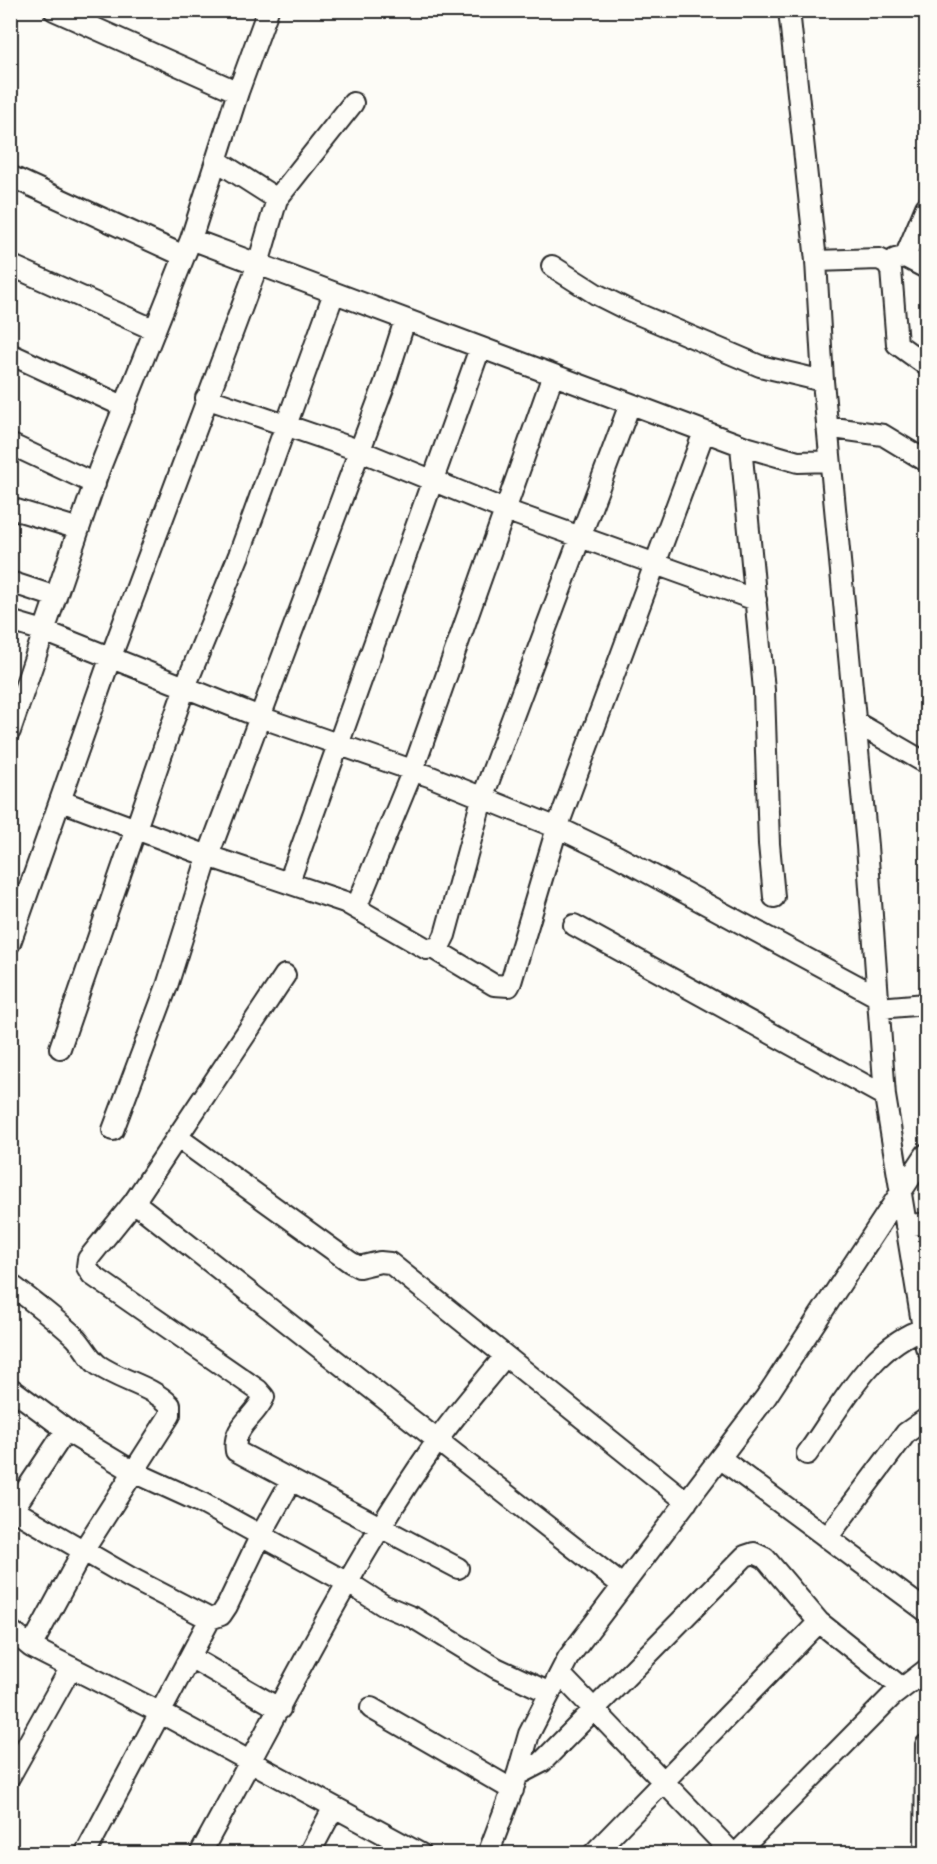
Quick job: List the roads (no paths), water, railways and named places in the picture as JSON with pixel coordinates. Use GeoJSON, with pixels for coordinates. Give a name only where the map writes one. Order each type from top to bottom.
{"type":"FeatureCollection","features":[{"type":"Feature","properties":{"kind":"street"},"geometry":{"type":"LineString","coordinates":[[54,10],[238,92]]}},
{"type":"Feature","properties":{"kind":"street"},"geometry":{"type":"LineString","coordinates":[[789,10],[816,261],[823,381],[855,722],[885,1096],[926,1335],[893,1344],[874,1360],[807,1454]]}},
{"type":"Feature","properties":{"kind":"street"},"geometry":{"type":"LineString","coordinates":[[10,731],[14,706],[44,631],[95,484],[188,248],[238,92],[260,13]]}},
{"type":"Feature","properties":{"kind":"street"},"geometry":{"type":"LineString","coordinates":[[10,943],[110,659],[258,264],[277,199],[353,103]]}},
{"type":"Feature","properties":{"kind":"street"},"geometry":{"type":"LineString","coordinates":[[216,160],[277,199]]}},
{"type":"Feature","properties":{"kind":"street"},"geometry":{"type":"LineString","coordinates":[[10,176],[188,248],[258,264],[741,446],[798,462],[830,461]]}},
{"type":"Feature","properties":{"kind":"street"},"geometry":{"type":"LineString","coordinates":[[927,207],[891,270],[897,344],[927,365]]}},
{"type":"Feature","properties":{"kind":"street"},"geometry":{"type":"LineString","coordinates":[[816,261],[896,260],[927,268]]}},
{"type":"Feature","properties":{"kind":"street"},"geometry":{"type":"LineString","coordinates":[[10,265],[155,330]]}},
{"type":"Feature","properties":{"kind":"street"},"geometry":{"type":"LineString","coordinates":[[552,266],[596,294],[624,308],[760,366],[823,381]]}},
{"type":"Feature","properties":{"kind":"street"},"geometry":{"type":"LineString","coordinates":[[60,1048],[185,687],[239,555],[334,293]]}},
{"type":"Feature","properties":{"kind":"street"},"geometry":{"type":"LineString","coordinates":[[113,1130],[167,986],[208,856],[358,450],[385,383],[405,320]]}},
{"type":"Feature","properties":{"kind":"street"},"geometry":{"type":"LineString","coordinates":[[289,882],[480,348]]}},
{"type":"Feature","properties":{"kind":"street"},"geometry":{"type":"LineString","coordinates":[[10,354],[124,406]]}},
{"type":"Feature","properties":{"kind":"street"},"geometry":{"type":"LineString","coordinates":[[356,908],[413,770],[553,375]]}},
{"type":"Feature","properties":{"kind":"street"},"geometry":{"type":"LineString","coordinates":[[206,398],[285,427],[358,450],[504,510],[756,600]]}},
{"type":"Feature","properties":{"kind":"street"},"geometry":{"type":"LineString","coordinates":[[61,801],[208,856],[289,882],[356,908],[427,949],[439,947],[446,935],[482,799],[630,404]]}},
{"type":"Feature","properties":{"kind":"street"},"geometry":{"type":"LineString","coordinates":[[827,427],[883,435],[927,461]]}},
{"type":"Feature","properties":{"kind":"street"},"geometry":{"type":"LineString","coordinates":[[434,949],[494,985],[509,986],[557,828],[704,432]]}},
{"type":"Feature","properties":{"kind":"street"},"geometry":{"type":"LineString","coordinates":[[10,444],[95,484]]}},
{"type":"Feature","properties":{"kind":"street"},"geometry":{"type":"LineString","coordinates":[[741,446],[764,690],[774,897]]}},
{"type":"Feature","properties":{"kind":"street"},"geometry":{"type":"LineString","coordinates":[[10,508],[79,529]]}},
{"type":"Feature","properties":{"kind":"street"},"geometry":{"type":"LineString","coordinates":[[10,582],[56,597]]}},
{"type":"Feature","properties":{"kind":"street"},"geometry":{"type":"LineString","coordinates":[[10,621],[44,631],[260,717],[338,742],[413,770],[557,828],[617,856],[879,1003],[927,1004]]}},
{"type":"Feature","properties":{"kind":"street"},"geometry":{"type":"LineString","coordinates":[[855,722],[927,763]]}},
{"type":"Feature","properties":{"kind":"street"},"geometry":{"type":"LineString","coordinates":[[574,925],[885,1096]]}},
{"type":"Feature","properties":{"kind":"street"},"geometry":{"type":"LineString","coordinates":[[285,975],[134,1202],[88,1259],[87,1267],[92,1275],[258,1390],[264,1397],[261,1404],[242,1424],[234,1440],[236,1451],[458,1568]]}},
{"type":"Feature","properties":{"kind":"street"},"geometry":{"type":"LineString","coordinates":[[177,1137],[350,1262],[359,1267],[380,1262],[390,1263],[687,1502]]}},
{"type":"Feature","properties":{"kind":"street"},"geometry":{"type":"LineString","coordinates":[[488,1854],[515,1782],[529,1734],[568,1658],[766,1397],[927,1154]]}},
{"type":"Feature","properties":{"kind":"street"},"geometry":{"type":"LineString","coordinates":[[134,1202],[623,1586]]}},
{"type":"Feature","properties":{"kind":"street"},"geometry":{"type":"LineString","coordinates":[[906,1226],[927,1223]]}},
{"type":"Feature","properties":{"kind":"street"},"geometry":{"type":"LineString","coordinates":[[10,1284],[73,1335],[84,1346],[88,1356],[100,1366],[161,1396],[170,1405],[170,1415],[83,1551],[31,1647]]}},
{"type":"Feature","properties":{"kind":"street"},"geometry":{"type":"LineString","coordinates":[[200,1854],[348,1583],[438,1440],[505,1356]]}},
{"type":"Feature","properties":{"kind":"street"},"geometry":{"type":"LineString","coordinates":[[10,1388],[66,1430],[134,1472],[200,1502],[384,1605],[414,1618],[496,1668],[550,1693]]}},
{"type":"Feature","properties":{"kind":"street"},"geometry":{"type":"LineString","coordinates":[[827,1538],[906,1433],[927,1419]]}},
{"type":"Feature","properties":{"kind":"street"},"geometry":{"type":"LineString","coordinates":[[66,1430],[12,1511],[210,1619],[221,1616],[227,1606],[261,1535],[291,1481]]}},
{"type":"Feature","properties":{"kind":"street"},"geometry":{"type":"LineString","coordinates":[[720,1458],[927,1611]]}},
{"type":"Feature","properties":{"kind":"street"},"geometry":{"type":"LineString","coordinates":[[515,1782],[543,1762],[745,1556],[754,1553],[765,1558],[819,1622],[902,1688]]}},
{"type":"Feature","properties":{"kind":"street"},"geometry":{"type":"LineString","coordinates":[[85,1854],[210,1619]]}},
{"type":"Feature","properties":{"kind":"street"},"geometry":{"type":"LineString","coordinates":[[593,1854],[662,1780],[819,1622]]}},
{"type":"Feature","properties":{"kind":"street"},"geometry":{"type":"LineString","coordinates":[[10,1630],[31,1647],[161,1713],[421,1854]]}},
{"type":"Feature","properties":{"kind":"street"},"geometry":{"type":"LineString","coordinates":[[190,1657],[279,1709]]}},
{"type":"Feature","properties":{"kind":"street"},"geometry":{"type":"LineString","coordinates":[[10,1776],[71,1667]]}},
{"type":"Feature","properties":{"kind":"street"},"geometry":{"type":"LineString","coordinates":[[561,1675],[734,1854],[821,1765],[902,1688],[927,1670]]}},
{"type":"Feature","properties":{"kind":"street"},"geometry":{"type":"LineString","coordinates":[[371,1708],[515,1782]]}},
{"type":"Feature","properties":{"kind":"street"},"geometry":{"type":"LineString","coordinates":[[925,1854],[927,1745]]}},
{"type":"Feature","properties":{"kind":"street"},"geometry":{"type":"LineString","coordinates":[[309,1854],[334,1806]]}}]}
